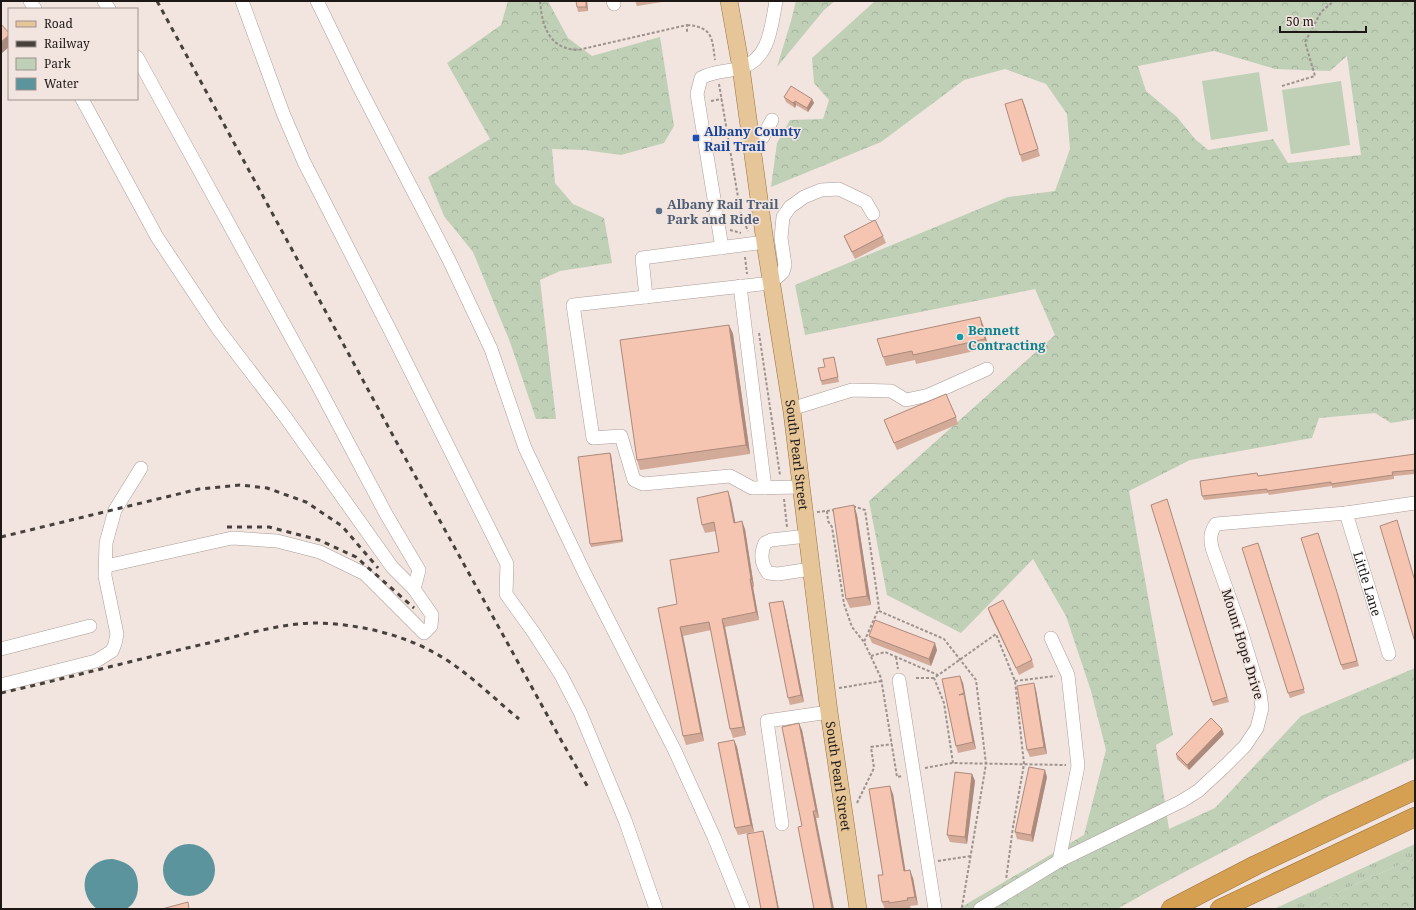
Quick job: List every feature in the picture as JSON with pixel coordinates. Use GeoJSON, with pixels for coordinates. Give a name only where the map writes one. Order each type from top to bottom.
{"type":"FeatureCollection","features":[{"type":"Feature","properties":{"kind":"highway"},"geometry":{"type":"LineString","coordinates":[[1171,909],[1256,865],[1415,790]]}},
{"type":"Feature","properties":{"kind":"highway"},"geometry":{"type":"LineString","coordinates":[[1220,909],[1414,818]]}},
{"type":"Feature","properties":{"kind":"main road","name":"South Pearl Street"},"geometry":{"type":"LineString","coordinates":[[729,1],[741,68],[771,283],[791,409],[807,536],[806,570],[829,712],[858,909]]}},
{"type":"Feature","properties":{"kind":"street"},"geometry":{"type":"LineString","coordinates":[[242,1],[283,113],[304,162],[507,564],[506,594],[534,633],[561,675],[580,712],[625,820],[656,909]]}},
{"type":"Feature","properties":{"kind":"street"},"geometry":{"type":"LineString","coordinates":[[317,1],[358,85],[452,266],[490,349],[525,448],[587,578],[675,751],[714,837],[743,909]]}},
{"type":"Feature","properties":{"kind":"street"},"geometry":{"type":"LineString","coordinates":[[722,248],[698,94],[701,78],[712,73],[741,68],[760,56],[768,41],[776,1]]}},
{"type":"Feature","properties":{"kind":"street"},"geometry":{"type":"LineString","coordinates":[[138,59],[318,386],[386,514],[419,570],[414,588]]}},
{"type":"Feature","properties":{"kind":"street"},"geometry":{"type":"LineString","coordinates":[[83,100],[157,237],[218,329],[286,418],[392,567],[414,588],[432,616],[432,626],[424,633],[364,574],[320,552],[277,541],[232,538],[106,566]]}},
{"type":"Feature","properties":{"kind":"street"},"geometry":{"type":"LineString","coordinates":[[751,143],[763,137],[772,120]]}},
{"type":"Feature","properties":{"kind":"street"},"geometry":{"type":"LineString","coordinates":[[801,487],[758,488],[730,476],[644,484],[634,480],[621,436],[593,438],[573,305],[771,283],[783,272],[785,265],[781,238],[783,217],[790,207],[804,197],[821,190],[839,189],[866,202],[873,214]]}},
{"type":"Feature","properties":{"kind":"street"},"geometry":{"type":"LineString","coordinates":[[646,297],[642,258],[765,242]]}},
{"type":"Feature","properties":{"kind":"street"},"geometry":{"type":"LineString","coordinates":[[740,286],[758,488]]}},
{"type":"Feature","properties":{"kind":"street"},"geometry":{"type":"LineString","coordinates":[[791,409],[852,390],[891,391],[906,400],[929,395],[987,369]]}},
{"type":"Feature","properties":{"kind":"street"},"geometry":{"type":"LineString","coordinates":[[1,685],[96,661],[112,651],[117,634],[105,576],[106,544],[115,510],[141,468]]}},
{"type":"Feature","properties":{"kind":"street","name":"Mount Hope Drive"},"geometry":{"type":"LineString","coordinates":[[980,909],[1059,861],[1182,801],[1198,791],[1245,746],[1257,728],[1262,708],[1260,693],[1239,624],[1212,548],[1210,538],[1212,530],[1216,524],[1346,513],[1415,503]]}},
{"type":"Feature","properties":{"kind":"street","name":"Little Lane"},"geometry":{"type":"LineString","coordinates":[[1346,513],[1389,654]]}},
{"type":"Feature","properties":{"kind":"street"},"geometry":{"type":"LineString","coordinates":[[806,570],[778,574],[768,573],[763,566],[761,550],[765,543],[772,540],[807,536]]}},
{"type":"Feature","properties":{"kind":"street"},"geometry":{"type":"LineString","coordinates":[[1,649],[90,626]]}},
{"type":"Feature","properties":{"kind":"street"},"geometry":{"type":"LineString","coordinates":[[1051,638],[1068,675],[1078,766],[1059,861]]}},
{"type":"Feature","properties":{"kind":"street"},"geometry":{"type":"LineString","coordinates":[[899,680],[935,909]]}},
{"type":"Feature","properties":{"kind":"street"},"geometry":{"type":"LineString","coordinates":[[782,824],[767,721],[829,712]]}},
{"type":"Feature","properties":{"kind":"path"},"geometry":{"type":"LineString","coordinates":[[540,1],[544,28],[558,46],[568,50],[578,50],[687,25],[704,29],[710,34],[712,73]]}},
{"type":"Feature","properties":{"kind":"path"},"geometry":{"type":"LineString","coordinates":[[1282,86],[1315,76],[1306,42],[1321,12],[1334,1]]}},
{"type":"Feature","properties":{"kind":"path"},"geometry":{"type":"LineString","coordinates":[[687,25],[687,32]]}},
{"type":"Feature","properties":{"kind":"path"},"geometry":{"type":"LineString","coordinates":[[848,508],[856,507],[864,510],[879,608],[864,642]]}},
{"type":"Feature","properties":{"kind":"path"},"geometry":{"type":"LineString","coordinates":[[804,514],[841,509]]}},
{"type":"Feature","properties":{"kind":"path"},"geometry":{"type":"LineString","coordinates":[[826,511],[828,521],[832,527],[844,604],[852,627],[864,642],[882,681],[897,777],[953,763],[1078,766]]}},
{"type":"Feature","properties":{"kind":"path"},"geometry":{"type":"LineString","coordinates":[[878,611],[944,639],[976,680],[986,764],[962,907],[963,909]]}},
{"type":"Feature","properties":{"kind":"path"},"geometry":{"type":"LineString","coordinates":[[916,678],[934,678],[996,634],[1015,681],[1024,764],[1005,879],[1011,890]]}},
{"type":"Feature","properties":{"kind":"path"},"geometry":{"type":"LineString","coordinates":[[871,656],[885,652],[938,675]]}},
{"type":"Feature","properties":{"kind":"path"},"geometry":{"type":"LineString","coordinates":[[1015,681],[1068,675]]}},
{"type":"Feature","properties":{"kind":"path"},"geometry":{"type":"LineString","coordinates":[[934,678],[944,703],[953,763]]}},
{"type":"Feature","properties":{"kind":"path"},"geometry":{"type":"LineString","coordinates":[[838,688],[882,681]]}},
{"type":"Feature","properties":{"kind":"path"},"geometry":{"type":"LineString","coordinates":[[856,805],[874,768],[871,747],[892,744]]}},
{"type":"Feature","properties":{"kind":"path"},"geometry":{"type":"LineString","coordinates":[[928,863],[971,856]]}},
{"type":"Feature","properties":{"kind":"green space"},"geometry":{"type":"Polygon","coordinates":[[[508,1],[548,1],[568,38],[592,56],[660,37],[674,126],[664,143],[621,155],[584,150],[552,149],[555,183],[573,204],[604,218],[612,263],[560,271],[540,280],[556,419],[536,419],[510,342],[473,252],[444,216],[428,177],[490,139],[447,63],[501,25],[508,1]]]}},
{"type":"Feature","properties":{"kind":"green space"},"geometry":{"type":"Polygon","coordinates":[[[796,1],[835,1],[824,10],[777,67],[791,21],[796,1]]]}},
{"type":"Feature","properties":{"kind":"green space"},"geometry":{"type":"Polygon","coordinates":[[[875,1],[1415,1],[1415,419],[1391,423],[1375,413],[1319,418],[1312,438],[1190,460],[1129,491],[1173,735],[1156,745],[1169,829],[1215,808],[1301,716],[1415,668],[1415,758],[1329,796],[1117,909],[958,909],[1084,835],[1106,750],[1091,691],[1066,616],[1033,559],[961,633],[887,595],[869,501],[1055,335],[1035,289],[805,335],[795,285],[1008,197],[1055,191],[1070,149],[1067,114],[1046,84],[1005,69],[964,80],[881,142],[771,187],[777,143],[790,120],[823,119],[829,100],[814,83],[812,58],[875,1]],[[1214,51],[1138,66],[1146,91],[1177,117],[1195,139],[1208,150],[1273,139],[1288,163],[1361,155],[1347,56],[1330,71],[1275,69],[1214,51]]]}},
{"type":"Feature","properties":{"kind":"green space"},"geometry":{"type":"Polygon","coordinates":[[[1259,72],[1268,131],[1211,140],[1202,81],[1259,72]]]}},
{"type":"Feature","properties":{"kind":"green space"},"geometry":{"type":"Polygon","coordinates":[[[1341,81],[1350,145],[1291,154],[1282,90],[1341,81]]]}},
{"type":"Feature","properties":{"kind":"green space"},"geometry":{"type":"Polygon","coordinates":[[[1415,844],[1415,858],[1347,888],[1309,909],[1274,909],[1415,844]]]}},
{"type":"Feature","properties":{"kind":"green space"},"geometry":{"type":"Polygon","coordinates":[[[1415,858],[1415,909],[1309,909],[1347,888],[1415,858]]]}},
{"type":"Feature","properties":{"kind":"water"},"geometry":{"type":"Polygon","coordinates":[[[184,844],[194,844],[208,851],[215,865],[215,875],[208,889],[194,896],[184,896],[174,892],[167,885],[163,875],[163,865],[167,855],[174,848],[184,844]]]}},
{"type":"Feature","properties":{"kind":"water"},"geometry":{"type":"Polygon","coordinates":[[[113,859],[122,861],[133,869],[136,874],[138,890],[131,906],[126,909],[97,909],[87,896],[85,889],[86,875],[96,864],[105,860],[113,859]]]}},
{"type":"Feature","properties":{"kind":"building"},"geometry":{"type":"Polygon","coordinates":[[[576,1],[586,1],[586,7],[577,7],[576,1]]]}},
{"type":"Feature","properties":{"kind":"building"},"geometry":{"type":"Polygon","coordinates":[[[1,24],[8,32],[8,36],[1,42],[1,24]]]}},
{"type":"Feature","properties":{"kind":"building"},"geometry":{"type":"Polygon","coordinates":[[[791,86],[812,99],[807,108],[795,101],[793,103],[784,97],[791,86]]]}},
{"type":"Feature","properties":{"kind":"building"},"geometry":{"type":"Polygon","coordinates":[[[1022,99],[1038,149],[1020,155],[1005,104],[1022,99]]]}},
{"type":"Feature","properties":{"kind":"building"},"geometry":{"type":"Polygon","coordinates":[[[875,220],[883,236],[852,252],[844,236],[875,220]]]}},
{"type":"Feature","properties":{"kind":"building"},"geometry":{"type":"Polygon","coordinates":[[[980,317],[985,339],[913,355],[912,351],[883,357],[877,339],[980,317]]]}},
{"type":"Feature","properties":{"kind":"building"},"geometry":{"type":"Polygon","coordinates":[[[729,325],[746,445],[637,460],[620,340],[729,325]]]}},
{"type":"Feature","properties":{"kind":"building"},"geometry":{"type":"Polygon","coordinates":[[[834,357],[838,377],[821,381],[818,368],[825,367],[823,359],[834,357]]]}},
{"type":"Feature","properties":{"kind":"building"},"geometry":{"type":"Polygon","coordinates":[[[946,394],[956,417],[894,443],[884,420],[946,394]]]}},
{"type":"Feature","properties":{"kind":"building"},"geometry":{"type":"Polygon","coordinates":[[[610,453],[622,540],[590,544],[578,457],[610,453]]]}},
{"type":"Feature","properties":{"kind":"building"},"geometry":{"type":"Polygon","coordinates":[[[1415,454],[1415,470],[1392,472],[1393,475],[1331,484],[1331,482],[1267,491],[1267,489],[1202,496],[1200,481],[1257,473],[1258,476],[1415,454]]]}},
{"type":"Feature","properties":{"kind":"building"},"geometry":{"type":"Polygon","coordinates":[[[728,491],[734,523],[742,521],[756,612],[722,619],[743,727],[730,729],[709,622],[680,627],[701,733],[683,736],[658,608],[677,604],[670,560],[719,552],[714,522],[702,525],[697,498],[728,491]]]}},
{"type":"Feature","properties":{"kind":"building"},"geometry":{"type":"Polygon","coordinates":[[[1167,499],[1227,697],[1212,702],[1151,505],[1167,499]]]}},
{"type":"Feature","properties":{"kind":"building"},"geometry":{"type":"Polygon","coordinates":[[[854,505],[867,596],[846,599],[833,509],[854,505]]]}},
{"type":"Feature","properties":{"kind":"building"},"geometry":{"type":"Polygon","coordinates":[[[1397,520],[1415,581],[1415,642],[1380,526],[1397,520]]]}},
{"type":"Feature","properties":{"kind":"building"},"geometry":{"type":"Polygon","coordinates":[[[1318,533],[1357,661],[1341,665],[1301,538],[1318,533]]]}},
{"type":"Feature","properties":{"kind":"building"},"geometry":{"type":"Polygon","coordinates":[[[1258,543],[1304,689],[1288,693],[1242,548],[1258,543]]]}},
{"type":"Feature","properties":{"kind":"building"},"geometry":{"type":"Polygon","coordinates":[[[1003,600],[1032,660],[1016,668],[988,608],[1003,600]]]}},
{"type":"Feature","properties":{"kind":"building"},"geometry":{"type":"Polygon","coordinates":[[[783,601],[801,695],[788,698],[769,603],[783,601]]]}},
{"type":"Feature","properties":{"kind":"building"},"geometry":{"type":"Polygon","coordinates":[[[875,620],[935,643],[929,659],[869,636],[875,620]]]}},
{"type":"Feature","properties":{"kind":"building"},"geometry":{"type":"Polygon","coordinates":[[[960,676],[964,693],[959,695],[964,694],[973,742],[956,746],[942,679],[960,676]]]}},
{"type":"Feature","properties":{"kind":"building"},"geometry":{"type":"Polygon","coordinates":[[[1034,683],[1044,747],[1027,750],[1017,686],[1034,683]]]}},
{"type":"Feature","properties":{"kind":"building"},"geometry":{"type":"Polygon","coordinates":[[[1211,718],[1222,729],[1187,765],[1176,754],[1211,718]]]}},
{"type":"Feature","properties":{"kind":"building"},"geometry":{"type":"Polygon","coordinates":[[[799,723],[816,811],[813,811],[832,909],[814,909],[798,827],[802,826],[782,727],[799,723]]]}},
{"type":"Feature","properties":{"kind":"building"},"geometry":{"type":"Polygon","coordinates":[[[734,740],[751,825],[735,828],[718,743],[734,740]]]}},
{"type":"Feature","properties":{"kind":"building"},"geometry":{"type":"Polygon","coordinates":[[[1029,767],[1045,770],[1031,835],[1015,832],[1029,767]]]}},
{"type":"Feature","properties":{"kind":"building"},"geometry":{"type":"Polygon","coordinates":[[[955,772],[972,774],[965,837],[947,835],[955,772]]]}},
{"type":"Feature","properties":{"kind":"building"},"geometry":{"type":"Polygon","coordinates":[[[890,786],[904,871],[910,870],[915,897],[907,898],[908,900],[889,903],[889,901],[882,902],[878,875],[883,875],[869,789],[890,786]]]}},
{"type":"Feature","properties":{"kind":"building"},"geometry":{"type":"Polygon","coordinates":[[[763,831],[778,909],[761,909],[747,834],[763,831]]]}},
{"type":"Feature","properties":{"kind":"building"},"geometry":{"type":"Polygon","coordinates":[[[188,902],[189,909],[162,909],[188,902]]]}},
{"type":"Feature","properties":{"kind":"railway"},"geometry":{"type":"LineString","coordinates":[[157,1],[403,454],[589,789]]}},
{"type":"Feature","properties":{"kind":"railway"},"geometry":{"type":"LineString","coordinates":[[1,537],[199,489],[240,485],[267,488],[306,502],[342,526],[378,568]]}},
{"type":"Feature","properties":{"kind":"railway"},"geometry":{"type":"LineString","coordinates":[[227,527],[269,527],[319,540],[356,557],[414,608]]}},
{"type":"Feature","properties":{"kind":"railway"},"geometry":{"type":"LineString","coordinates":[[1,693],[265,630],[304,623],[317,623],[347,625],[362,628],[391,635],[420,645],[456,666],[519,719]]}},
{"type":"Feature","properties":{"kind":"place","name":"Albany County Rail Trail"},"geometry":{"type":"Point","coordinates":[696,138]}},
{"type":"Feature","properties":{"kind":"place","name":"Albany Rail Trail Park and Ride"},"geometry":{"type":"Point","coordinates":[659,211]}},
{"type":"Feature","properties":{"kind":"place","name":"Bennett Contracting"},"geometry":{"type":"Point","coordinates":[960,337]}}]}
